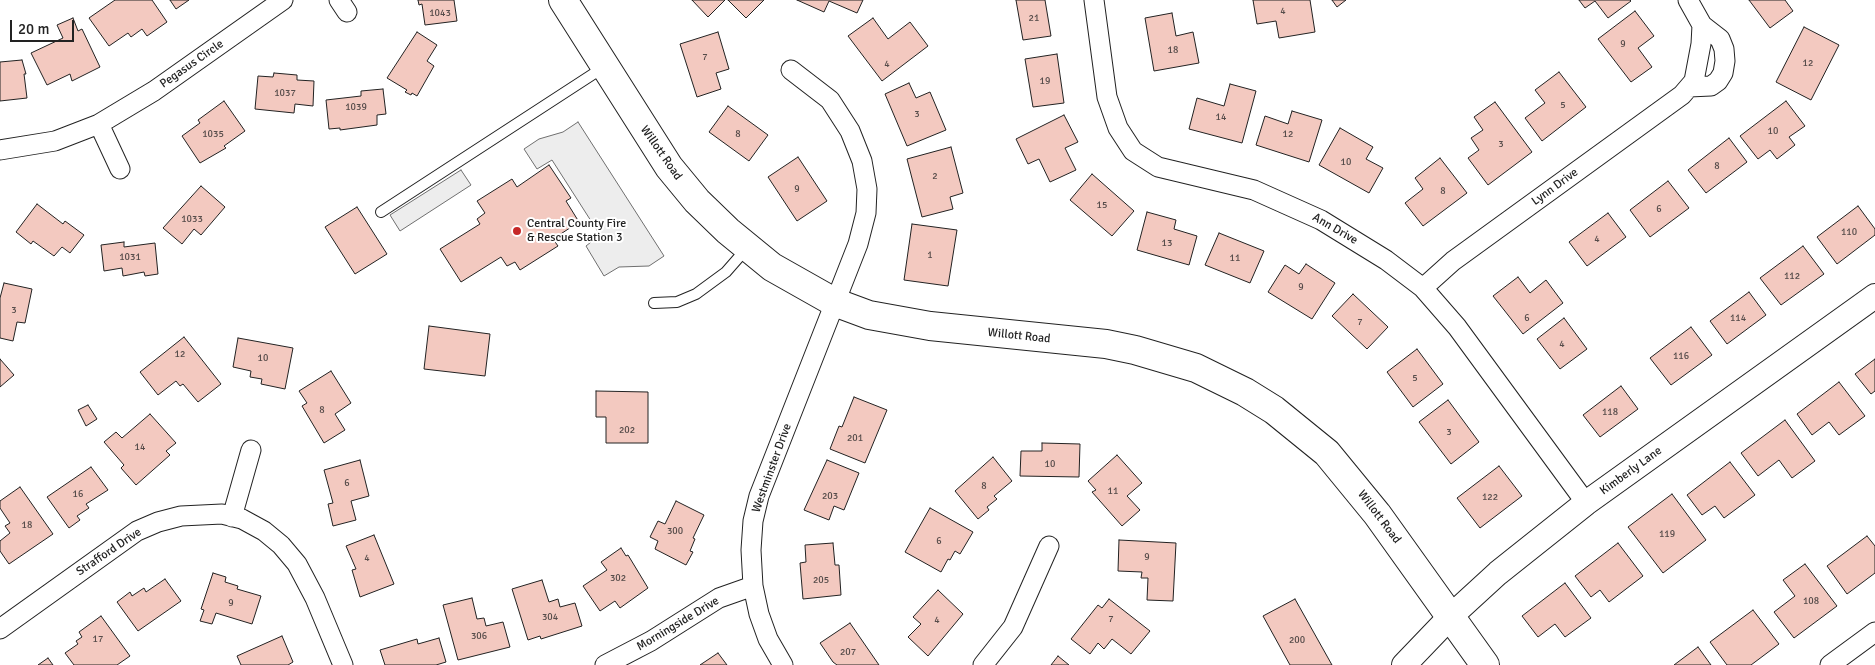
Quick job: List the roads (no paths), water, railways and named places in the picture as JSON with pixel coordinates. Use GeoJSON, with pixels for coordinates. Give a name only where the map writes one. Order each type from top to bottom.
{"type":"FeatureCollection","features":[{"type":"Feature","properties":{"kind":"main road","name":"Willott Road"},"geometry":{"type":"LineString","coordinates":[[563,0],[669,167],[696,201],[747,248],[772,266],[834,302],[869,315],[930,326],[1106,344],[1135,350],[1196,368],[1237,388],[1274,410],[1327,453],[1377,514],[1486,665]]}},
{"type":"Feature","properties":{"kind":"street","name":"Pegasus Circle"},"geometry":{"type":"LineString","coordinates":[[0,150],[56,141],[99,124],[154,91],[283,0]]}},
{"type":"Feature","properties":{"kind":"street","name":"Ann Drive"},"geometry":{"type":"LineString","coordinates":[[1094,0],[1107,97],[1118,128],[1133,151],[1158,167],[1254,190],[1321,220],[1386,260],[1422,288],[1486,364],[1586,504]]}},
{"type":"Feature","properties":{"kind":"street"},"geometry":{"type":"LineString","coordinates":[[1688,0],[1702,25],[1720,39],[1724,49],[1725,61],[1723,73],[1718,81],[1710,86],[1689,87]]}},
{"type":"Feature","properties":{"kind":"street","name":"Lynn Drive"},"geometry":{"type":"LineString","coordinates":[[1422,288],[1453,261],[1682,95],[1694,81],[1702,25]]}},
{"type":"Feature","properties":{"kind":"street","name":"Westminster Drive"},"geometry":{"type":"LineString","coordinates":[[783,665],[768,639],[759,614],[753,586],[751,550],[753,521],[759,496],[858,244],[866,213],[867,190],[862,161],[850,131],[830,100],[791,70]]}},
{"type":"Feature","properties":{"kind":"street"},"geometry":{"type":"LineString","coordinates":[[99,124],[120,169]]}},
{"type":"Feature","properties":{"kind":"street","name":"Kimberly Lane"},"geometry":{"type":"LineString","coordinates":[[1404,665],[1450,616],[1498,573],[1586,504],[1875,296]]}},
{"type":"Feature","properties":{"kind":"street"},"geometry":{"type":"LineString","coordinates":[[232,517],[251,450]]}},
{"type":"Feature","properties":{"kind":"street","name":"Strafford Drive"},"geometry":{"type":"LineString","coordinates":[[0,629],[137,531],[158,522],[182,516],[208,514],[232,517],[264,531],[281,545],[297,564],[315,598],[343,665]]}},
{"type":"Feature","properties":{"kind":"street"},"geometry":{"type":"LineString","coordinates":[[983,665],[1012,627],[1049,546]]}},
{"type":"Feature","properties":{"kind":"street","name":"Morningside Drive"},"geometry":{"type":"LineString","coordinates":[[605,665],[651,641],[719,598],[753,586]]}},
{"type":"Feature","properties":{"kind":"street"},"geometry":{"type":"LineString","coordinates":[[1830,665],[1875,632]]}},
{"type":"Feature","properties":{"kind":"lane"},"geometry":{"type":"LineString","coordinates":[[380,212],[605,66]]}},
{"type":"Feature","properties":{"kind":"lane"},"geometry":{"type":"LineString","coordinates":[[654,303],[677,302],[696,294],[726,272],[747,248]]}},
{"type":"Feature","properties":{"kind":"place","name":"Central County Fire & Rescue Station 3"},"geometry":{"type":"Point","coordinates":[517,231]}}]}
